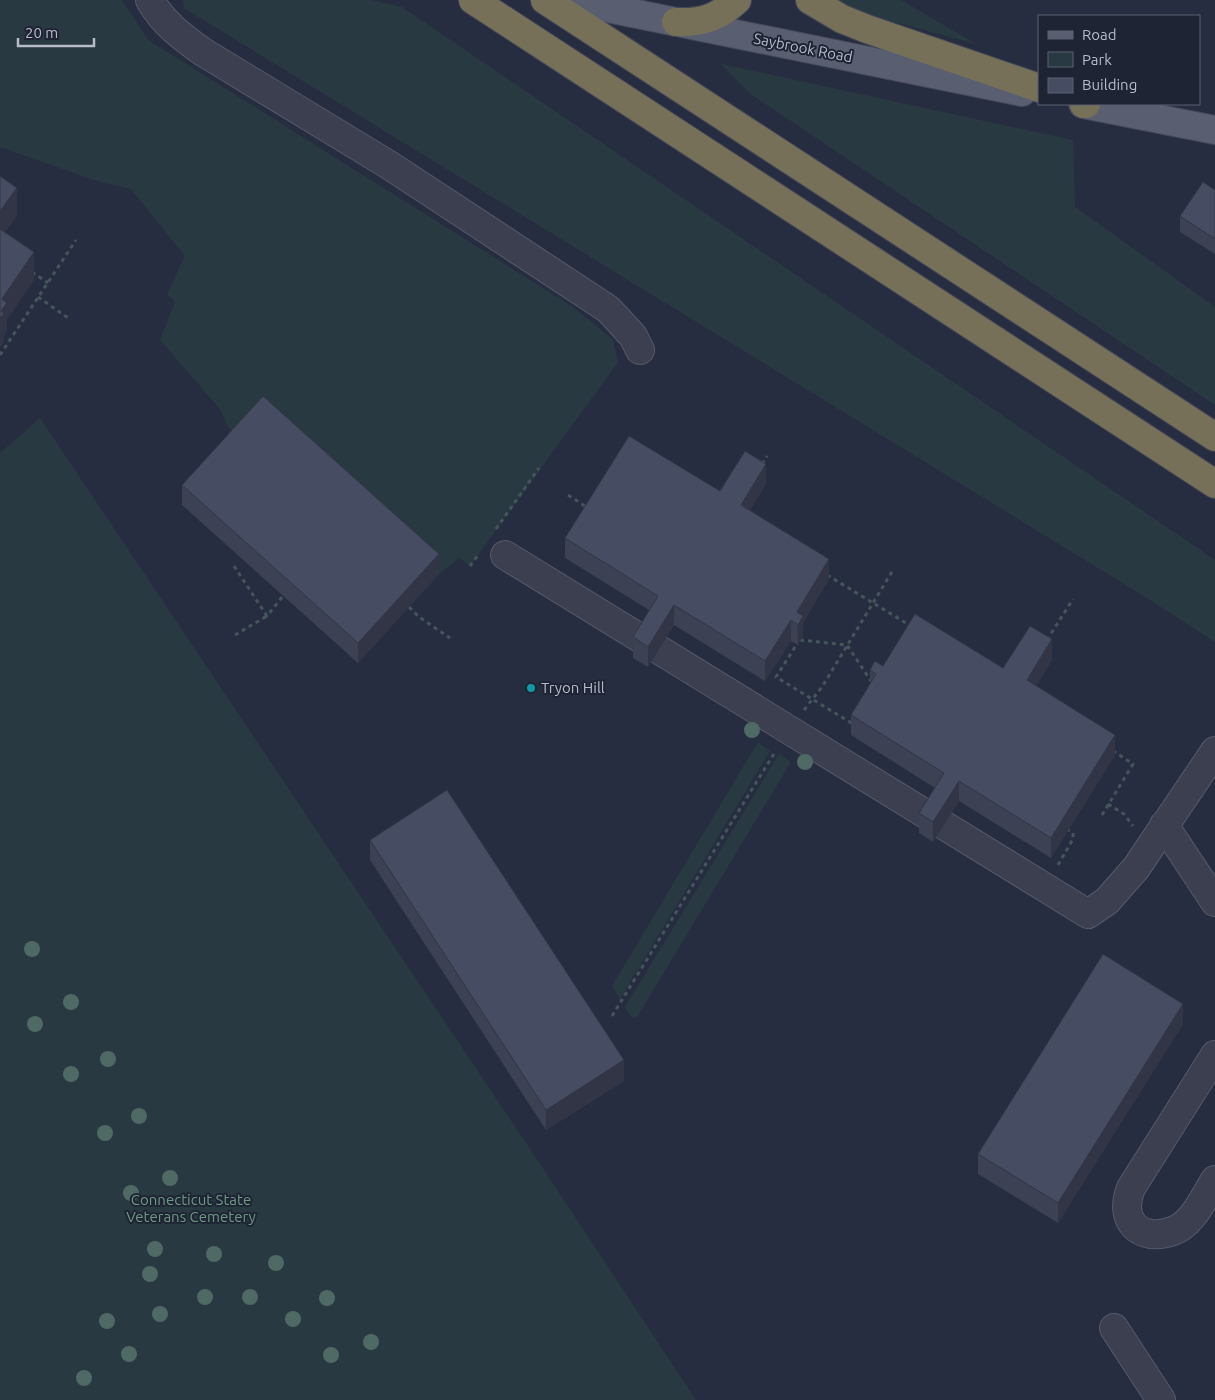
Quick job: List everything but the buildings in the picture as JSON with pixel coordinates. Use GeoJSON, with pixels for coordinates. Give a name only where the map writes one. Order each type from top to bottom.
{"type":"FeatureCollection","features":[{"type":"Feature","properties":{"kind":"highway"},"geometry":{"type":"LineString","coordinates":[[473,0],[1215,486]]}},
{"type":"Feature","properties":{"kind":"highway"},"geometry":{"type":"LineString","coordinates":[[545,0],[1215,437]]}},
{"type":"Feature","properties":{"kind":"highway"},"geometry":{"type":"LineString","coordinates":[[676,22],[709,20],[725,11],[736,0]]}},
{"type":"Feature","properties":{"kind":"highway"},"geometry":{"type":"LineString","coordinates":[[810,0],[842,18],[867,29],[1038,88]]}},
{"type":"Feature","properties":{"kind":"main road","name":"Saybrook Road"},"geometry":{"type":"LineString","coordinates":[[568,0],[1038,95]]}},
{"type":"Feature","properties":{"kind":"main road"},"geometry":{"type":"LineString","coordinates":[[1089,105],[1215,130]]}},
{"type":"Feature","properties":{"kind":"street"},"geometry":{"type":"LineString","coordinates":[[150,0],[158,13],[177,33],[203,52],[389,164],[608,309],[634,336],[640,350]]}},
{"type":"Feature","properties":{"kind":"street"},"geometry":{"type":"LineString","coordinates":[[493,547],[1088,914],[1120,889],[1215,751]]}},
{"type":"Feature","properties":{"kind":"street"},"geometry":{"type":"LineString","coordinates":[[1164,825],[1215,902]]}},
{"type":"Feature","properties":{"kind":"street"},"geometry":{"type":"LineString","coordinates":[[1215,1055],[1131,1188],[1125,1201],[1127,1217],[1133,1226],[1142,1231],[1157,1233],[1174,1231],[1189,1219],[1215,1180]]}},
{"type":"Feature","properties":{"kind":"street"},"geometry":{"type":"LineString","coordinates":[[1114,1328],[1161,1400]]}},
{"type":"Feature","properties":{"kind":"path"},"geometry":{"type":"LineString","coordinates":[[0,355],[76,240]]}},
{"type":"Feature","properties":{"kind":"path"},"geometry":{"type":"LineString","coordinates":[[24,267],[48,283]]}},
{"type":"Feature","properties":{"kind":"path"},"geometry":{"type":"LineString","coordinates":[[38,297],[71,320]]}},
{"type":"Feature","properties":{"kind":"path"},"geometry":{"type":"LineString","coordinates":[[762,464],[767,456]]}},
{"type":"Feature","properties":{"kind":"path"},"geometry":{"type":"LineString","coordinates":[[470,566],[493,547],[539,468]]}},
{"type":"Feature","properties":{"kind":"path"},"geometry":{"type":"LineString","coordinates":[[568,495],[594,512]]}},
{"type":"Feature","properties":{"kind":"path"},"geometry":{"type":"LineString","coordinates":[[589,509],[595,501]]}},
{"type":"Feature","properties":{"kind":"path"},"geometry":{"type":"LineString","coordinates":[[234,566],[267,616]]}},
{"type":"Feature","properties":{"kind":"path"},"geometry":{"type":"LineString","coordinates":[[822,687],[894,570]]}},
{"type":"Feature","properties":{"kind":"path"},"geometry":{"type":"LineString","coordinates":[[826,574],[916,629]]}},
{"type":"Feature","properties":{"kind":"path"},"geometry":{"type":"LineString","coordinates":[[235,635],[267,616],[283,596]]}},
{"type":"Feature","properties":{"kind":"path"},"geometry":{"type":"LineString","coordinates":[[1042,647],[1073,599]]}},
{"type":"Feature","properties":{"kind":"path"},"geometry":{"type":"LineString","coordinates":[[409,607],[419,617],[450,638]]}},
{"type":"Feature","properties":{"kind":"path"},"geometry":{"type":"LineString","coordinates":[[800,640],[848,645]]}},
{"type":"Feature","properties":{"kind":"path"},"geometry":{"type":"LineString","coordinates":[[848,645],[873,684]]}},
{"type":"Feature","properties":{"kind":"path"},"geometry":{"type":"LineString","coordinates":[[795,647],[776,677],[852,725],[857,718]]}},
{"type":"Feature","properties":{"kind":"path"},"geometry":{"type":"LineString","coordinates":[[612,1016],[789,730]]}},
{"type":"Feature","properties":{"kind":"path"},"geometry":{"type":"LineString","coordinates":[[1102,815],[1133,764],[1110,749]]}},
{"type":"Feature","properties":{"kind":"path"},"geometry":{"type":"LineString","coordinates":[[1108,804],[1129,818],[1135,830],[1149,848]]}},
{"type":"Feature","properties":{"kind":"green space"},"geometry":{"type":"Polygon","coordinates":[[[0,0],[122,0],[148,40],[573,307],[613,340],[618,362],[470,566],[459,558],[439,574],[241,440],[228,427],[220,409],[160,340],[175,302],[167,294],[185,256],[131,189],[97,181],[0,147],[0,0]]]}},
{"type":"Feature","properties":{"kind":"green space"},"geometry":{"type":"Polygon","coordinates":[[[183,0],[370,0],[402,7],[1215,560],[1215,642],[1147,598],[184,8],[183,0]]]}},
{"type":"Feature","properties":{"kind":"green space"},"geometry":{"type":"Polygon","coordinates":[[[836,0],[901,0],[976,44],[853,11],[836,0]]]}},
{"type":"Feature","properties":{"kind":"green space"},"geometry":{"type":"Polygon","coordinates":[[[721,64],[1073,140],[1075,207],[1215,307],[1215,405],[752,95],[721,64]]]}},
{"type":"Feature","properties":{"kind":"green space","name":"Connecticut State Veterans Cemetery"},"geometry":{"type":"Polygon","coordinates":[[[40,418],[696,1400],[0,1400],[0,453],[40,418]]]}},
{"type":"Feature","properties":{"kind":"green space"},"geometry":{"type":"Polygon","coordinates":[[[758,742],[770,751],[620,999],[612,986],[758,742]]]}},
{"type":"Feature","properties":{"kind":"green space"},"geometry":{"type":"Polygon","coordinates":[[[779,754],[791,762],[637,1017],[632,1018],[625,1007],[779,754]]]}},
{"type":"Feature","properties":{"kind":"place","name":"Tryon Hill"},"geometry":{"type":"Point","coordinates":[531,688]}}]}
